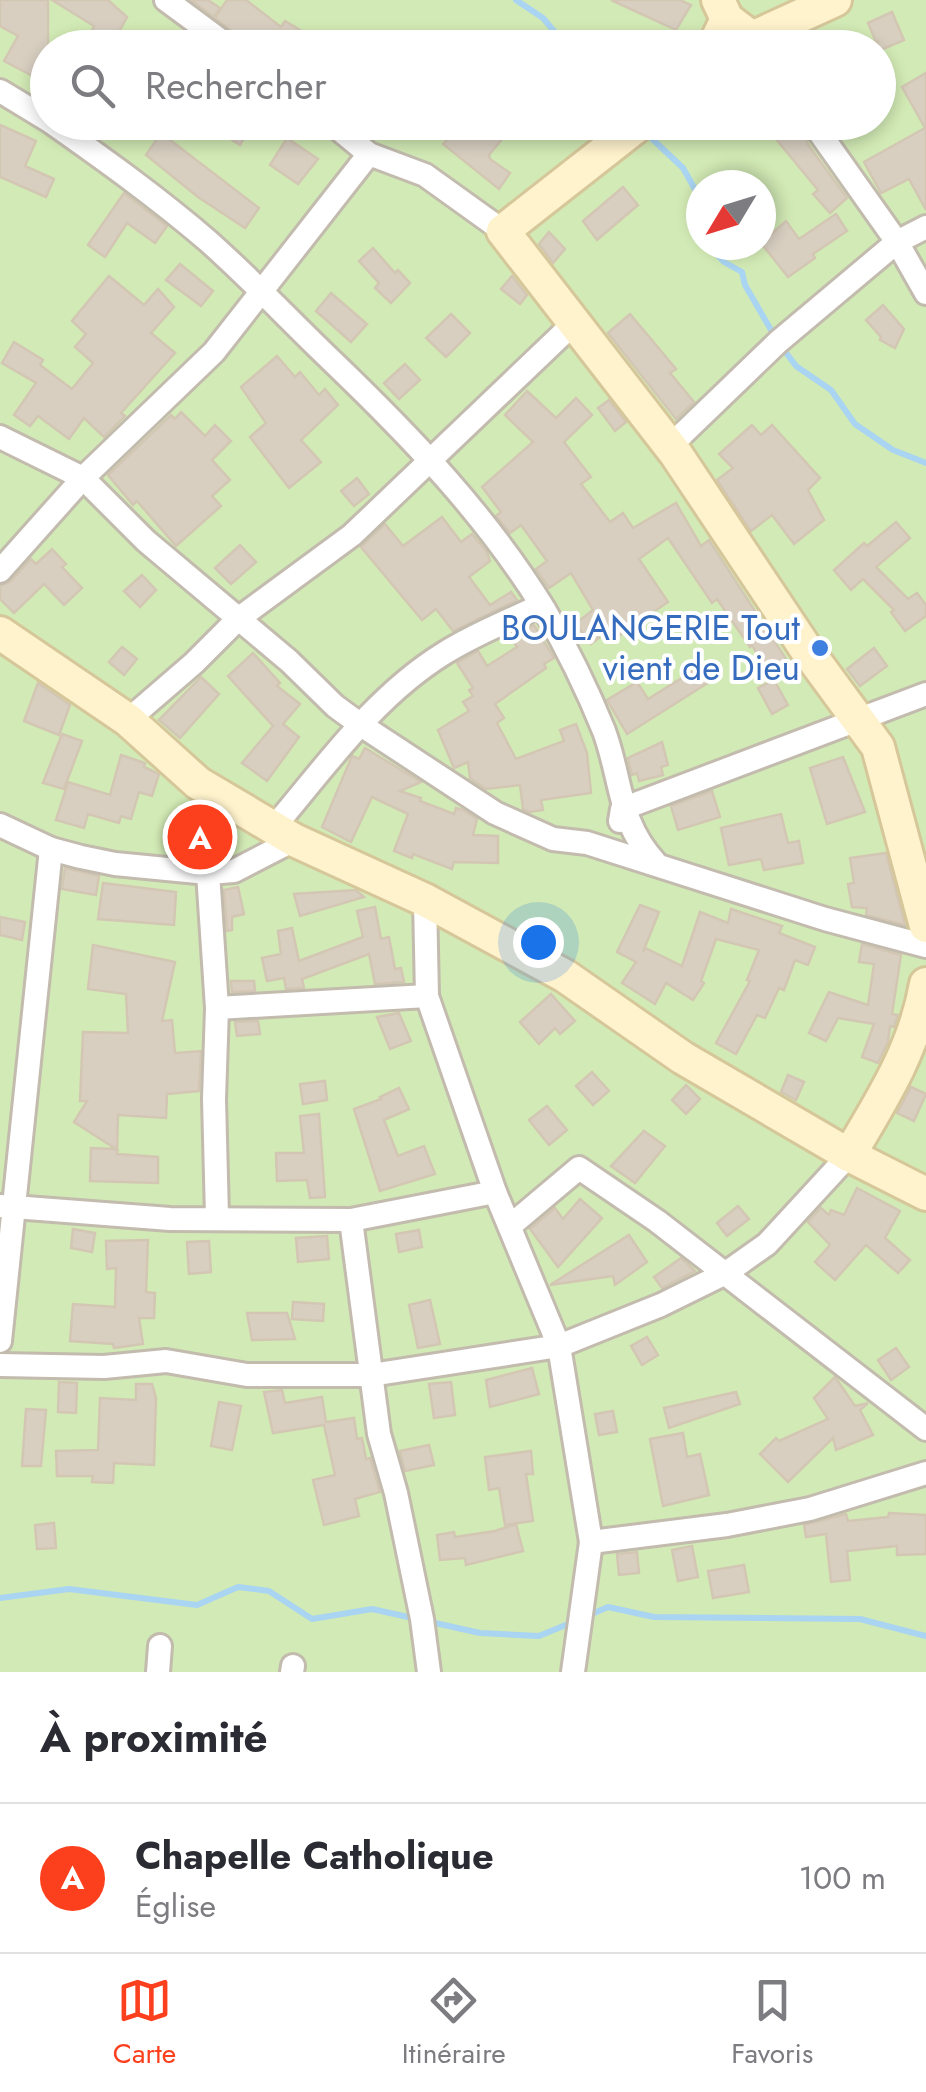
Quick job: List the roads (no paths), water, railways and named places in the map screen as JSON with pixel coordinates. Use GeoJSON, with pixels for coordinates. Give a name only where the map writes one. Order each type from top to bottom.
{"type":"FeatureCollection","features":[{"type":"Feature","properties":{"kind":"street"},"geometry":{"type":"LineString","coordinates":[[730,25],[836,0]]}},
{"type":"Feature","properties":{"kind":"street"},"geometry":{"type":"LineString","coordinates":[[168,1],[207,30]]}},
{"type":"Feature","properties":{"kind":"street"},"geometry":{"type":"LineString","coordinates":[[0,91],[30,109]]}},
{"type":"Feature","properties":{"kind":"street"},"geometry":{"type":"LineString","coordinates":[[76,140],[136,182],[263,292],[433,460],[478,516],[566,647],[604,732],[618,776],[622,809],[637,842],[656,864]]}},
{"type":"Feature","properties":{"kind":"street"},"geometry":{"type":"LineString","coordinates":[[352,140],[370,154],[425,175],[503,231],[670,446],[878,747],[926,926]]}},
{"type":"Feature","properties":{"kind":"street"},"geometry":{"type":"LineString","coordinates":[[503,231],[619,140]]}},
{"type":"Feature","properties":{"kind":"street"},"geometry":{"type":"LineString","coordinates":[[825,140],[897,242],[926,293]]}},
{"type":"Feature","properties":{"kind":"street"},"geometry":{"type":"LineString","coordinates":[[0,571],[83,478],[214,352],[370,154]]}},
{"type":"Feature","properties":{"kind":"street"},"geometry":{"type":"LineString","coordinates":[[670,446],[762,356],[897,242],[926,228]]}},
{"type":"Feature","properties":{"kind":"street"},"geometry":{"type":"LineString","coordinates":[[128,720],[194,663],[238,618],[352,535],[573,324]]}},
{"type":"Feature","properties":{"kind":"street"},"geometry":{"type":"LineString","coordinates":[[0,437],[83,478],[146,541],[289,660],[335,706],[509,821],[553,839],[612,850],[825,919],[926,946]]}},
{"type":"Feature","properties":{"kind":"street"},"geometry":{"type":"LineString","coordinates":[[0,825],[50,849],[115,864],[208,873],[234,871],[284,833],[361,724],[393,692],[443,654],[541,605]]}},
{"type":"Feature","properties":{"kind":"street"},"geometry":{"type":"LineString","coordinates":[[0,633],[128,720],[198,783],[284,833],[426,900],[566,976],[682,1058],[849,1155],[926,1194]]}},
{"type":"Feature","properties":{"kind":"street"},"geometry":{"type":"LineString","coordinates":[[622,809],[926,694]]}},
{"type":"Feature","properties":{"kind":"street"},"geometry":{"type":"LineString","coordinates":[[612,850],[622,809]]}},
{"type":"Feature","properties":{"kind":"street"},"geometry":{"type":"LineString","coordinates":[[0,1342],[6,1207],[50,849]]}},
{"type":"Feature","properties":{"kind":"street"},"geometry":{"type":"LineString","coordinates":[[208,873],[217,1008],[217,1218]]}},
{"type":"Feature","properties":{"kind":"street"},"geometry":{"type":"LineString","coordinates":[[426,900],[427,996],[496,1192],[559,1346],[591,1542],[573,1672]]}},
{"type":"Feature","properties":{"kind":"street"},"geometry":{"type":"LineString","coordinates":[[0,1364],[104,1367],[166,1361],[247,1374],[371,1375],[559,1346],[661,1306],[726,1273],[767,1244],[849,1155],[899,1070],[912,1039],[926,984]]}},
{"type":"Feature","properties":{"kind":"street"},"geometry":{"type":"LineString","coordinates":[[217,1008],[427,996]]}},
{"type":"Feature","properties":{"kind":"street"},"geometry":{"type":"LineString","coordinates":[[510,1226],[580,1168],[726,1273],[926,1429]]}},
{"type":"Feature","properties":{"kind":"street"},"geometry":{"type":"LineString","coordinates":[[6,1207],[153,1218],[351,1220],[496,1192]]}},
{"type":"Feature","properties":{"kind":"street"},"geometry":{"type":"LineString","coordinates":[[351,1220],[379,1434],[396,1493],[429,1672]]}},
{"type":"Feature","properties":{"kind":"street"},"geometry":{"type":"LineString","coordinates":[[591,1542],[727,1525],[810,1509],[926,1473]]}},
{"type":"Feature","properties":{"kind":"street"},"geometry":{"type":"LineString","coordinates":[[158,1672],[160,1646]]}},
{"type":"Feature","properties":{"kind":"waterway"},"geometry":{"type":"LineString","coordinates":[[516,0],[543,18],[553,30]]}},
{"type":"Feature","properties":{"kind":"waterway"},"geometry":{"type":"LineString","coordinates":[[653,140],[686,173]]}},
{"type":"Feature","properties":{"kind":"waterway"},"geometry":{"type":"LineString","coordinates":[[722,260],[742,272],[745,285],[796,366],[831,390],[855,424],[893,450],[926,463]]}},
{"type":"Feature","properties":{"kind":"waterway"},"geometry":{"type":"LineString","coordinates":[[0,1598],[69,1589],[197,1605],[238,1587],[269,1591],[312,1619],[372,1609],[480,1633],[539,1636],[573,1622]]}},
{"type":"Feature","properties":{"kind":"waterway"},"geometry":{"type":"LineString","coordinates":[[585,1617],[608,1607],[654,1617],[860,1619],[926,1636]]}},
{"type":"Feature","properties":{"kind":"place","name":"BOULANGERIE Tout vient de Dieu"},"geometry":{"type":"Point","coordinates":[820,648]}},
{"type":"Feature","properties":{"kind":"place","name":"Chapelle Catholique"},"geometry":{"type":"Point","coordinates":[200,837]}}]}
